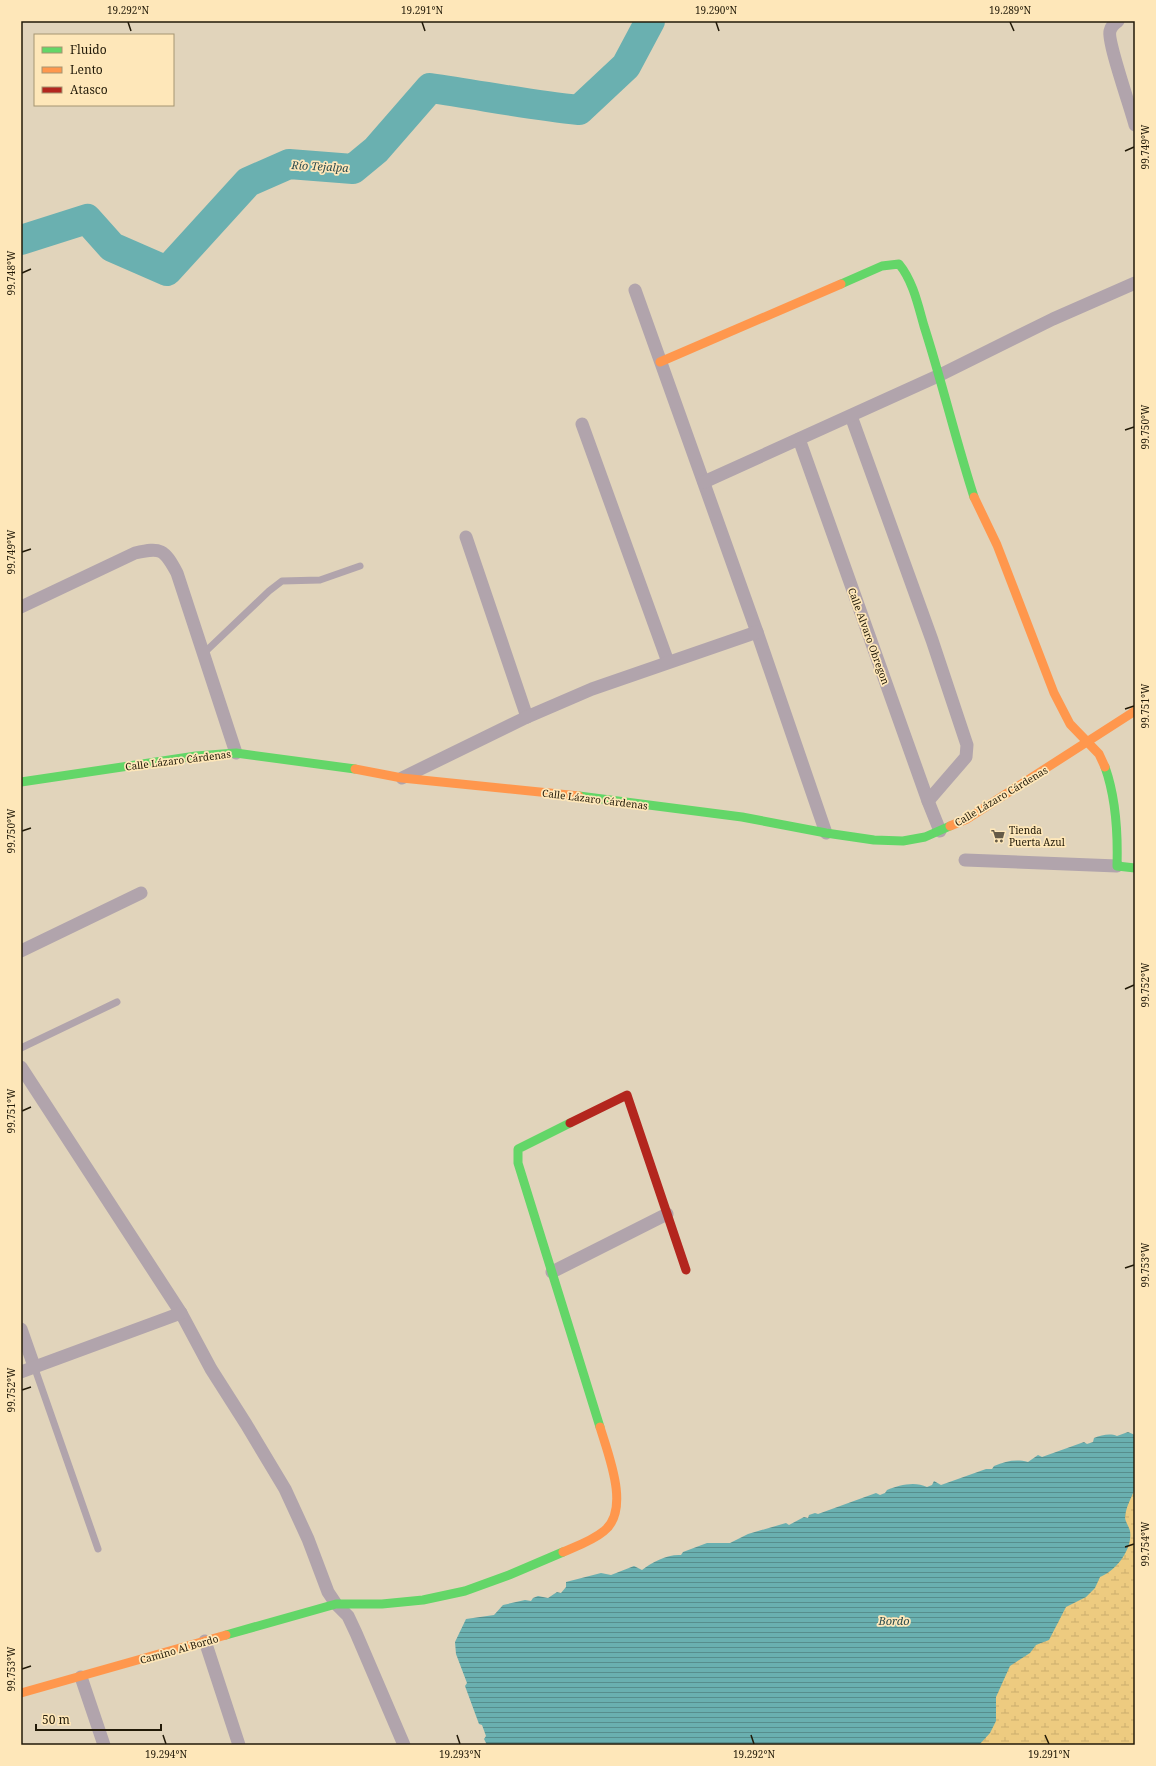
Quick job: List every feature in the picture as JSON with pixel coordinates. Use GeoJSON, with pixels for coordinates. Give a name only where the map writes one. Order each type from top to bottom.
{"type":"FeatureCollection","features":[{"type":"Feature","properties":{"kind":"street"},"geometry":{"type":"LineString","coordinates":[[1118,21],[1113,24],[1109,32],[1135,125]]}},
{"type":"Feature","properties":{"kind":"street"},"geometry":{"type":"LineString","coordinates":[[660,362],[882,266],[899,264],[905,271],[912,286],[940,375],[976,502],[997,545],[1054,693],[1070,724],[1098,754],[1109,778],[1118,835],[1117,866]]}},
{"type":"Feature","properties":{"kind":"street"},"geometry":{"type":"LineString","coordinates":[[704,482],[940,375],[1053,319],[1135,283]]}},
{"type":"Feature","properties":{"kind":"street"},"geometry":{"type":"LineString","coordinates":[[635,290],[757,632],[826,833]]}},
{"type":"Feature","properties":{"kind":"street"},"geometry":{"type":"LineString","coordinates":[[851,416],[932,640],[967,745],[966,757],[928,801]]}},
{"type":"Feature","properties":{"kind":"street"},"geometry":{"type":"LineString","coordinates":[[582,424],[668,662]]}},
{"type":"Feature","properties":{"kind":"street","name":"Calle Alvaro Obregon"},"geometry":{"type":"LineString","coordinates":[[799,439],[940,831]]}},
{"type":"Feature","properties":{"kind":"street"},"geometry":{"type":"LineString","coordinates":[[466,537],[527,717]]}},
{"type":"Feature","properties":{"kind":"street"},"geometry":{"type":"LineString","coordinates":[[21,607],[135,553],[153,549],[162,551],[170,560],[177,573],[236,753]]}},
{"type":"Feature","properties":{"kind":"street"},"geometry":{"type":"LineString","coordinates":[[402,778],[527,717],[592,689],[757,632]]}},
{"type":"Feature","properties":{"kind":"street","name":"Calle Lázaro Cárdenas"},"geometry":{"type":"LineString","coordinates":[[21,782],[154,762],[236,753],[331,765],[402,778],[607,799],[742,817],[826,833],[874,840],[903,841],[924,837],[967,819],[1135,711]]}},
{"type":"Feature","properties":{"kind":"street"},"geometry":{"type":"LineString","coordinates":[[966,860],[1135,868]]}},
{"type":"Feature","properties":{"kind":"street"},"geometry":{"type":"LineString","coordinates":[[21,951],[141,893]]}},
{"type":"Feature","properties":{"kind":"street"},"geometry":{"type":"LineString","coordinates":[[21,1067],[180,1312],[211,1369],[285,1489],[308,1538],[328,1592],[336,1604],[348,1616],[351,1622],[404,1745]]}},
{"type":"Feature","properties":{"kind":"street","name":"Camino Al Bordo"},"geometry":{"type":"LineString","coordinates":[[21,1693],[336,1604],[382,1604],[423,1600],[465,1591],[509,1575],[587,1542],[605,1531],[616,1518],[618,1496],[608,1454],[518,1163],[518,1149],[627,1095],[667,1214]]}},
{"type":"Feature","properties":{"kind":"street"},"geometry":{"type":"LineString","coordinates":[[552,1272],[667,1214],[686,1270]]}},
{"type":"Feature","properties":{"kind":"street"},"geometry":{"type":"LineString","coordinates":[[21,1372],[180,1312]]}},
{"type":"Feature","properties":{"kind":"street"},"geometry":{"type":"LineString","coordinates":[[21,1329],[34,1366]]}},
{"type":"Feature","properties":{"kind":"street"},"geometry":{"type":"LineString","coordinates":[[205,1641],[237,1745]]}},
{"type":"Feature","properties":{"kind":"street"},"geometry":{"type":"LineString","coordinates":[[81,1677],[104,1745]]}},
{"type":"Feature","properties":{"kind":"lane"},"geometry":{"type":"LineString","coordinates":[[204,654],[269,591],[282,581],[320,580],[360,566]]}},
{"type":"Feature","properties":{"kind":"lane"},"geometry":{"type":"LineString","coordinates":[[21,1048],[117,1002]]}},
{"type":"Feature","properties":{"kind":"lane"},"geometry":{"type":"LineString","coordinates":[[34,1366],[98,1549]]}},
{"type":"Feature","properties":{"kind":"green space"},"geometry":{"type":"Polygon","coordinates":[[[1135,1440],[1135,1745],[971,1745],[981,1715],[1135,1440]]]}},
{"type":"Feature","properties":{"kind":"water","name":"Bordo"},"geometry":{"type":"Polygon","coordinates":[[[1128,1432],[1135,1435],[1136,1483],[1125,1517],[1130,1531],[1129,1545],[1126,1552],[1112,1570],[1100,1577],[1095,1588],[1086,1597],[1066,1607],[1049,1640],[1036,1645],[1030,1653],[1010,1666],[996,1697],[996,1721],[990,1733],[979,1745],[487,1745],[484,1739],[486,1736],[482,1725],[479,1724],[465,1686],[467,1683],[456,1654],[455,1642],[466,1619],[494,1615],[503,1605],[525,1600],[531,1601],[533,1598],[538,1596],[548,1598],[557,1592],[561,1593],[566,1587],[566,1582],[601,1573],[611,1575],[634,1566],[642,1570],[660,1559],[681,1555],[683,1552],[707,1543],[730,1543],[748,1534],[786,1523],[789,1525],[804,1517],[808,1518],[809,1515],[815,1513],[818,1514],[876,1493],[880,1495],[885,1493],[887,1490],[907,1484],[917,1484],[927,1487],[932,1485],[934,1481],[941,1485],[986,1469],[992,1469],[994,1466],[1003,1463],[1011,1461],[1028,1462],[1038,1455],[1042,1457],[1084,1442],[1087,1444],[1093,1442],[1094,1438],[1100,1436],[1117,1436],[1128,1432]]]}},
{"type":"Feature","properties":{"kind":"waterway","name":"Río Tejalpa"},"geometry":{"type":"LineString","coordinates":[[21,240],[87,219],[112,247],[167,271],[248,182],[289,164],[353,169],[376,150],[430,88],[579,110],[626,66],[650,21]]}},
{"type":"Feature","properties":{"kind":"traffic: fast"},"geometry":{"type":"LineString","coordinates":[[841,284],[882,266],[899,264],[904,271],[917,302],[974,497]]}},
{"type":"Feature","properties":{"kind":"traffic: fast"},"geometry":{"type":"LineString","coordinates":[[21,782],[196,756],[236,753],[355,769]]}},
{"type":"Feature","properties":{"kind":"traffic: fast"},"geometry":{"type":"LineString","coordinates":[[1105,767],[1112,791],[1116,816],[1117,866],[1135,868]]}},
{"type":"Feature","properties":{"kind":"traffic: fast"},"geometry":{"type":"LineString","coordinates":[[579,796],[742,817],[826,833],[874,840],[903,841],[925,837],[950,826]]}},
{"type":"Feature","properties":{"kind":"traffic: fast"},"geometry":{"type":"LineString","coordinates":[[570,1123],[518,1149],[518,1163],[600,1427]]}},
{"type":"Feature","properties":{"kind":"traffic: fast"},"geometry":{"type":"LineString","coordinates":[[226,1635],[336,1604],[382,1604],[423,1600],[465,1591],[509,1575],[563,1552]]}},
{"type":"Feature","properties":{"kind":"traffic: slow"},"geometry":{"type":"LineString","coordinates":[[660,362],[841,284]]}},
{"type":"Feature","properties":{"kind":"traffic: slow"},"geometry":{"type":"LineString","coordinates":[[974,497],[997,545],[1054,693],[1070,724],[1099,754],[1105,767]]}},
{"type":"Feature","properties":{"kind":"traffic: slow"},"geometry":{"type":"LineString","coordinates":[[950,826],[967,819],[1135,711]]}},
{"type":"Feature","properties":{"kind":"traffic: slow"},"geometry":{"type":"LineString","coordinates":[[355,769],[402,778],[579,796]]}},
{"type":"Feature","properties":{"kind":"traffic: slow"},"geometry":{"type":"LineString","coordinates":[[563,1552],[599,1535],[612,1522],[616,1510],[617,1496],[615,1481],[600,1427]]}},
{"type":"Feature","properties":{"kind":"traffic: slow"},"geometry":{"type":"LineString","coordinates":[[21,1693],[226,1635]]}},
{"type":"Feature","properties":{"kind":"traffic: jam"},"geometry":{"type":"LineString","coordinates":[[570,1123],[627,1095],[686,1270]]}},
{"type":"Feature","properties":{"kind":"place","name":"Tienda Puerta Azul"},"geometry":{"type":"Point","coordinates":[998,836]}}]}
